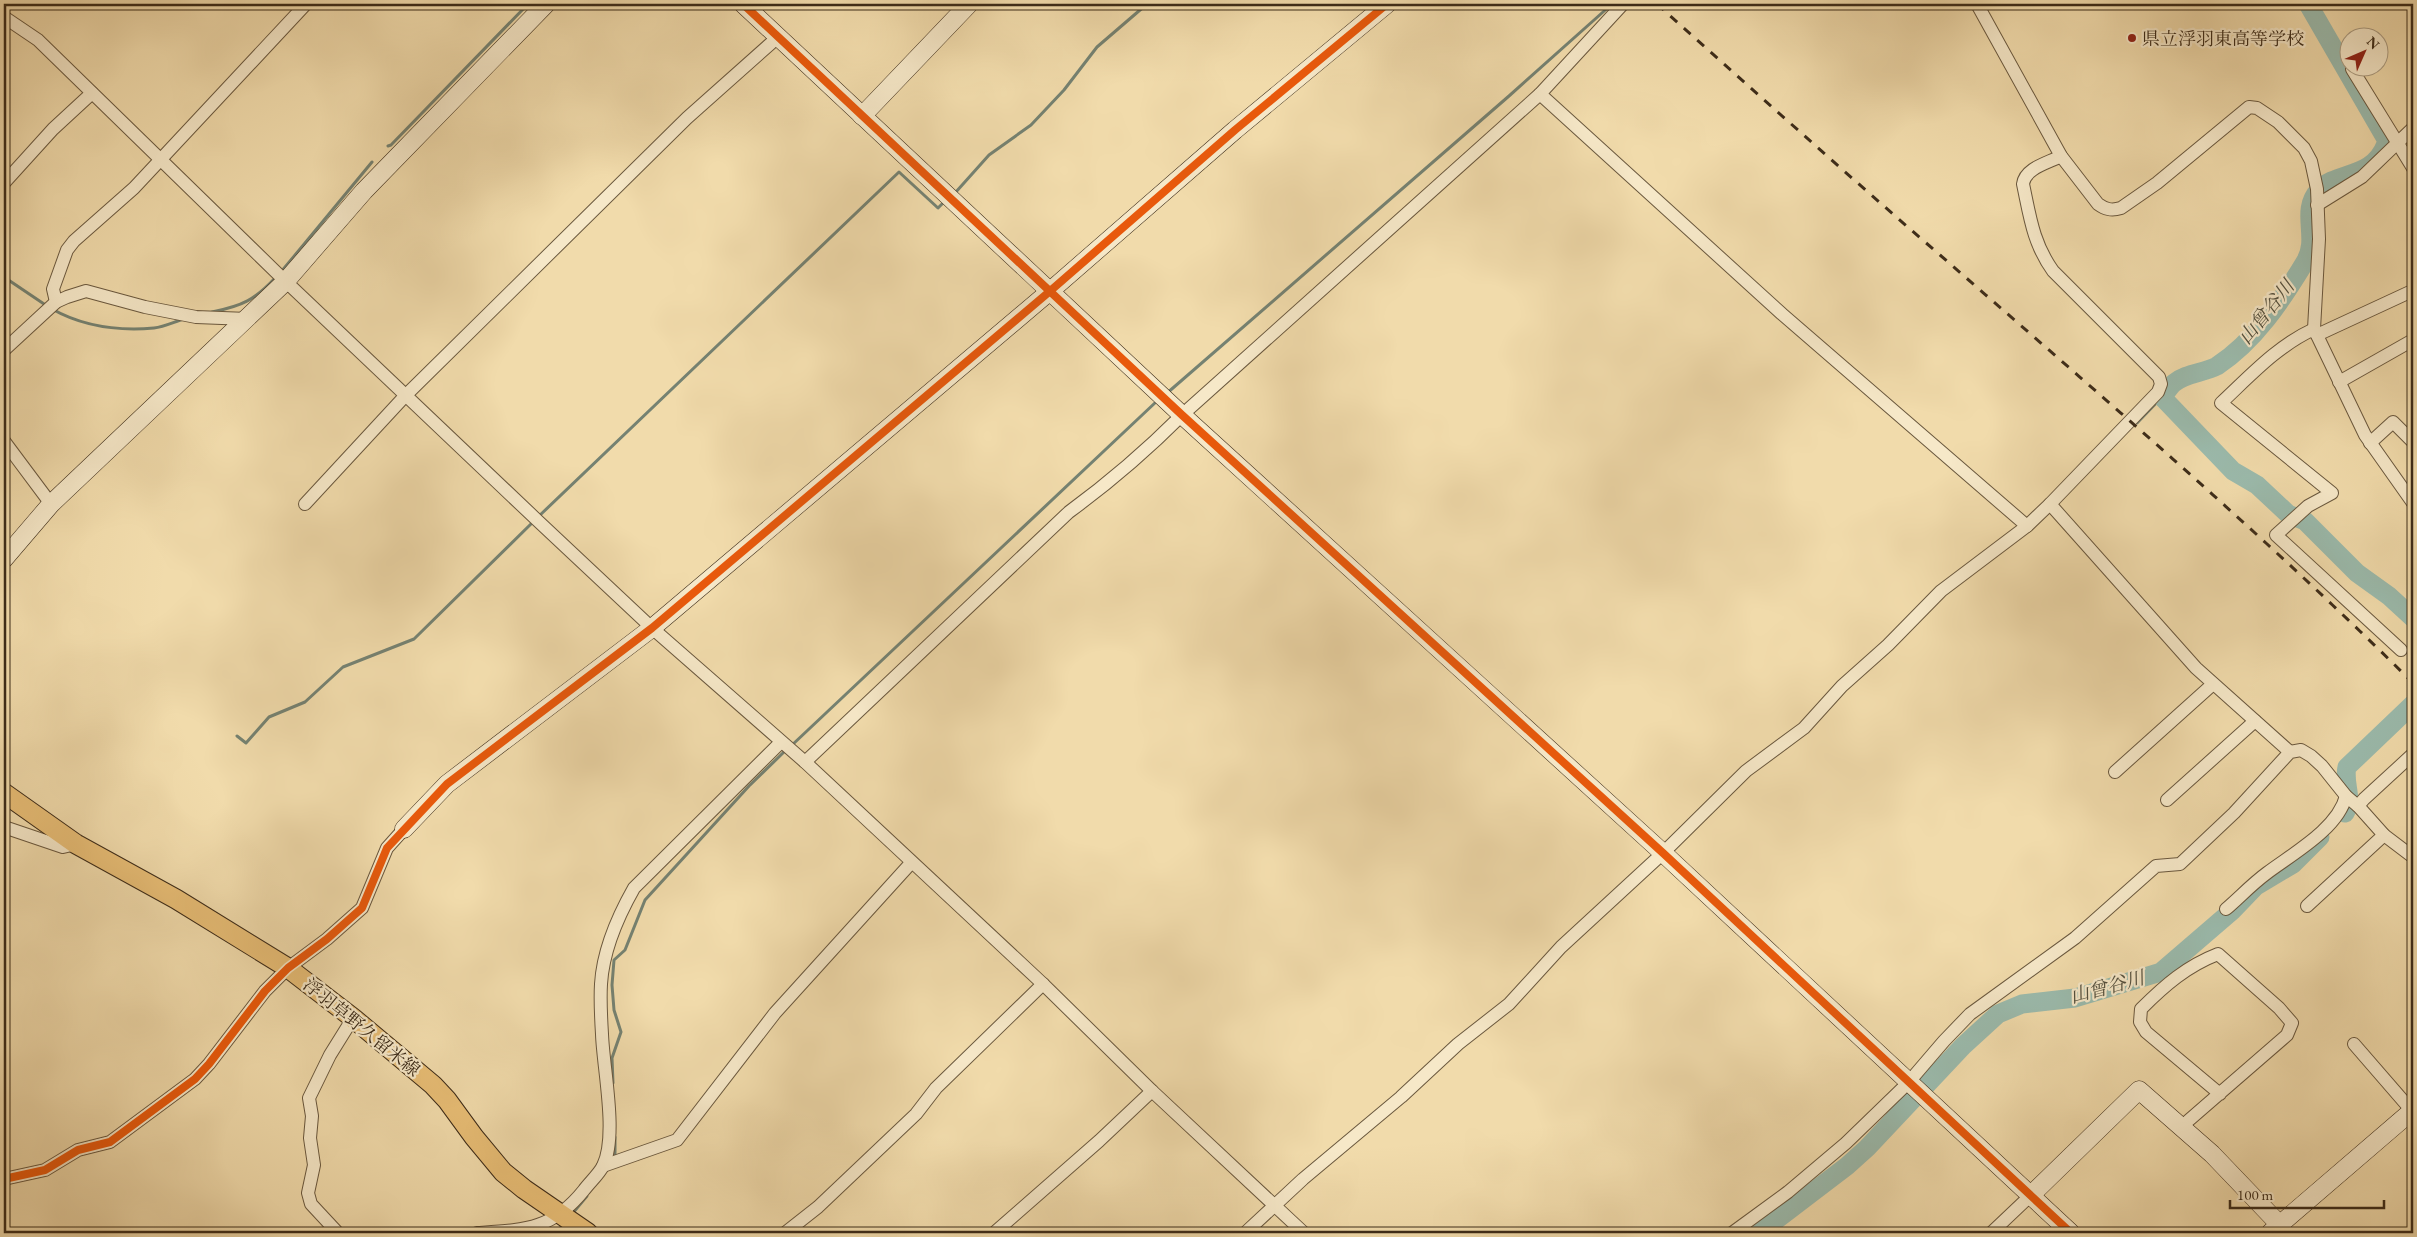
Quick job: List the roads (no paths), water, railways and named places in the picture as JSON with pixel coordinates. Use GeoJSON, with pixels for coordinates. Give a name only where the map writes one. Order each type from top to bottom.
{"type":"FeatureCollection","features":[{"type":"Feature","properties":{"kind":"main road","name":"浮羽草野久留米線"},"geometry":{"type":"LineString","coordinates":[[4,793],[76,844],[176,899],[288,968],[353,1018],[433,1085],[503,1172],[573,1225]]}},
{"type":"Feature","properties":{"kind":"street"},"geometry":{"type":"LineString","coordinates":[[52,307],[53,289],[67,250],[74,241],[134,188],[306,4]]}},
{"type":"Feature","properties":{"kind":"street"},"geometry":{"type":"LineString","coordinates":[[4,559],[51,504],[248,319],[280,276],[546,4]]}},
{"type":"Feature","properties":{"kind":"street"},"geometry":{"type":"LineString","coordinates":[[743,4],[1048,292],[1663,853],[2071,1233]]}},
{"type":"Feature","properties":{"kind":"street"},"geometry":{"type":"LineString","coordinates":[[862,116],[969,4]]}},
{"type":"Feature","properties":{"kind":"street"},"geometry":{"type":"LineString","coordinates":[[4,1179],[45,1170],[78,1150],[110,1142],[181,1090],[209,1064],[252,1006],[288,968],[362,908],[387,848],[447,784],[652,628],[1048,292],[1235,130],[1386,4]]}},
{"type":"Feature","properties":{"kind":"street"},"geometry":{"type":"LineString","coordinates":[[805,762],[1069,512],[1110,482],[1145,452],[1182,415],[1540,94],[1623,4]]}},
{"type":"Feature","properties":{"kind":"street"},"geometry":{"type":"LineString","coordinates":[[1977,4],[2061,156],[2098,204],[2105,209],[2114,210],[2120,208],[2157,183],[2249,107],[2257,108],[2278,122],[2304,148],[2311,161],[2317,196],[2319,239],[2315,332],[2370,444],[2413,503]]}},
{"type":"Feature","properties":{"kind":"street"},"geometry":{"type":"LineString","coordinates":[[4,17],[38,40],[280,276],[536,520],[652,628],[805,762],[911,863],[1043,984],[1152,1091],[1304,1233]]}},
{"type":"Feature","properties":{"kind":"street"},"geometry":{"type":"LineString","coordinates":[[305,504],[405,396],[687,118],[778,37]]}},
{"type":"Feature","properties":{"kind":"street"},"geometry":{"type":"LineString","coordinates":[[2357,78],[2413,168]]}},
{"type":"Feature","properties":{"kind":"street"},"geometry":{"type":"LineString","coordinates":[[4,183],[53,129],[92,93]]}},
{"type":"Feature","properties":{"kind":"street"},"geometry":{"type":"LineString","coordinates":[[1540,94],[1782,314],[2027,526]]}},
{"type":"Feature","properties":{"kind":"street"},"geometry":{"type":"LineString","coordinates":[[2317,196],[2362,177],[2413,128]]}},
{"type":"Feature","properties":{"kind":"street"},"geometry":{"type":"LineString","coordinates":[[1244,1233],[1302,1179],[1401,1097],[1458,1044],[1509,1004],[1561,947],[1663,853],[1746,772],[1804,728],[1842,686],[1888,645],[1941,591],[2027,526],[2158,392],[2161,384],[2160,377],[2053,271],[2042,256],[2034,239],[2023,184],[2024,178],[2030,171],[2061,156]]}},
{"type":"Feature","properties":{"kind":"street"},"geometry":{"type":"LineString","coordinates":[[2401,650],[2276,535],[2296,515],[2332,493],[2221,403],[2273,354],[2297,336],[2315,332],[2412,291]]}},
{"type":"Feature","properties":{"kind":"street"},"geometry":{"type":"LineString","coordinates":[[4,350],[66,296],[86,292],[196,317],[248,319]]}},
{"type":"Feature","properties":{"kind":"street"},"geometry":{"type":"LineString","coordinates":[[2339,382],[2413,340]]}},
{"type":"Feature","properties":{"kind":"street"},"geometry":{"type":"LineString","coordinates":[[2370,444],[2393,422],[2413,442]]}},
{"type":"Feature","properties":{"kind":"street"},"geometry":{"type":"LineString","coordinates":[[4,441],[51,504]]}},
{"type":"Feature","properties":{"kind":"street"},"geometry":{"type":"LineString","coordinates":[[2050,504],[2196,668],[2290,752]]}},
{"type":"Feature","properties":{"kind":"street"},"geometry":{"type":"LineString","coordinates":[[2115,772],[2213,684]]}},
{"type":"Feature","properties":{"kind":"street"},"geometry":{"type":"LineString","coordinates":[[2167,800],[2255,721]]}},
{"type":"Feature","properties":{"kind":"street"},"geometry":{"type":"LineString","coordinates":[[477,1233],[518,1230],[542,1224],[573,1225],[571,1206],[603,1166],[609,1129],[602,1034],[601,983],[608,944],[618,916],[634,888],[781,742]]}},
{"type":"Feature","properties":{"kind":"street"},"geometry":{"type":"LineString","coordinates":[[1732,1233],[1788,1192],[1846,1143],[1916,1090],[1944,1041],[1970,1014],[2075,938],[2156,866],[2180,864],[2234,812],[2290,752],[2301,750],[2311,756],[2384,835],[2413,857]]}},
{"type":"Feature","properties":{"kind":"street"},"geometry":{"type":"LineString","coordinates":[[2226,909],[2255,882],[2308,844],[2352,801],[2364,799],[2413,754]]}},
{"type":"Feature","properties":{"kind":"street"},"geometry":{"type":"LineString","coordinates":[[4,827],[63,847],[76,844]]}},
{"type":"Feature","properties":{"kind":"street"},"geometry":{"type":"LineString","coordinates":[[2307,906],[2384,835]]}},
{"type":"Feature","properties":{"kind":"street"},"geometry":{"type":"LineString","coordinates":[[603,1166],[677,1140],[775,1013],[911,863]]}},
{"type":"Feature","properties":{"kind":"street"},"geometry":{"type":"LineString","coordinates":[[2181,1126],[2220,1094],[2287,1035],[2292,1023],[2279,1008],[2218,954],[2194,964],[2153,997],[2141,1009],[2140,1022],[2146,1032],[2220,1094]]}},
{"type":"Feature","properties":{"kind":"street"},"geometry":{"type":"LineString","coordinates":[[785,1233],[818,1207],[916,1114],[936,1088],[1043,984]]}},
{"type":"Feature","properties":{"kind":"street"},"geometry":{"type":"LineString","coordinates":[[338,1233],[311,1204],[308,1193],[314,1165],[310,1138],[312,1116],[309,1098],[330,1055],[353,1018]]}},
{"type":"Feature","properties":{"kind":"street"},"geometry":{"type":"LineString","coordinates":[[1991,1233],[2139,1090],[2212,1154],[2275,1229],[2412,1113],[2354,1044]]}},
{"type":"Feature","properties":{"kind":"street"},"geometry":{"type":"LineString","coordinates":[[994,1233],[1100,1141],[1152,1091]]}},
{"type":"Feature","properties":{"kind":"waterway"},"geometry":{"type":"LineString","coordinates":[[388,146],[528,4]]}},
{"type":"Feature","properties":{"kind":"waterway"},"geometry":{"type":"LineString","coordinates":[[955,193],[989,155],[1031,125],[1064,90],[1097,47],[1147,4]]}},
{"type":"Feature","properties":{"kind":"waterway"},"geometry":{"type":"LineString","coordinates":[[1166,394],[1612,4]]}},
{"type":"Feature","properties":{"kind":"waterway","name":"山曾谷川"},"geometry":{"type":"LineString","coordinates":[[2308,4],[2386,139],[2386,144],[2372,164],[2326,184],[2313,198],[2310,207],[2311,244],[2305,262],[2267,319],[2244,345],[2217,366],[2189,375],[2172,384],[2162,397],[2233,471],[2257,485],[2288,514],[2305,521],[2357,573],[2389,596],[2413,618]]}},
{"type":"Feature","properties":{"kind":"waterway"},"geometry":{"type":"LineString","coordinates":[[281,272],[372,162]]}},
{"type":"Feature","properties":{"kind":"waterway"},"geometry":{"type":"LineString","coordinates":[[538,517],[899,172],[938,208],[942,204]]}},
{"type":"Feature","properties":{"kind":"waterway"},"geometry":{"type":"LineString","coordinates":[[4,277],[47,306]]}},
{"type":"Feature","properties":{"kind":"waterway"},"geometry":{"type":"LineString","coordinates":[[212,312],[247,301],[276,277]]}},
{"type":"Feature","properties":{"kind":"waterway"},"geometry":{"type":"LineString","coordinates":[[52,309],[76,320],[114,328],[154,328],[184,319]]}},
{"type":"Feature","properties":{"kind":"waterway"},"geometry":{"type":"LineString","coordinates":[[2137,423],[2162,397]]}},
{"type":"Feature","properties":{"kind":"waterway"},"geometry":{"type":"LineString","coordinates":[[791,746],[1157,401]]}},
{"type":"Feature","properties":{"kind":"waterway"},"geometry":{"type":"LineString","coordinates":[[237,736],[246,743],[269,717],[305,702],[343,667],[414,639],[534,521]]}},
{"type":"Feature","properties":{"kind":"waterway","name":"山曾谷川"},"geometry":{"type":"LineString","coordinates":[[2345,813],[2349,802],[2346,779],[2347,767],[2413,704]]}},
{"type":"Feature","properties":{"kind":"waterway"},"geometry":{"type":"LineString","coordinates":[[613,1083],[612,1058],[621,1032],[614,1010],[612,985],[614,960],[625,950],[645,900],[749,786],[786,750]]}},
{"type":"Feature","properties":{"kind":"waterway","name":"山曾谷川"},"geometry":{"type":"LineString","coordinates":[[1759,1233],[1847,1166],[1867,1148],[1963,1046],[1998,1014],[2022,1004],[2075,998],[2161,972],[2233,910],[2256,886],[2293,864],[2320,837]]}},
{"type":"Feature","properties":{"kind":"waterway"},"geometry":{"type":"LineString","coordinates":[[613,1158],[615,1154],[615,1137]]}},
{"type":"Feature","properties":{"kind":"waterway"},"geometry":{"type":"LineString","coordinates":[[572,1214],[587,1196]]}},
{"type":"Feature","properties":{"kind":"waterway"},"geometry":{"type":"LineString","coordinates":[[555,1233],[563,1225]]}},
{"type":"Feature","properties":{"kind":"railway"},"geometry":{"type":"LineString","coordinates":[[1657,4],[1868,193],[2180,465],[2356,627],[2413,683]]}},
{"type":"Feature","properties":{"kind":"place","name":"県立浮羽東高等学校"},"geometry":{"type":"Point","coordinates":[2132,38]}}]}
